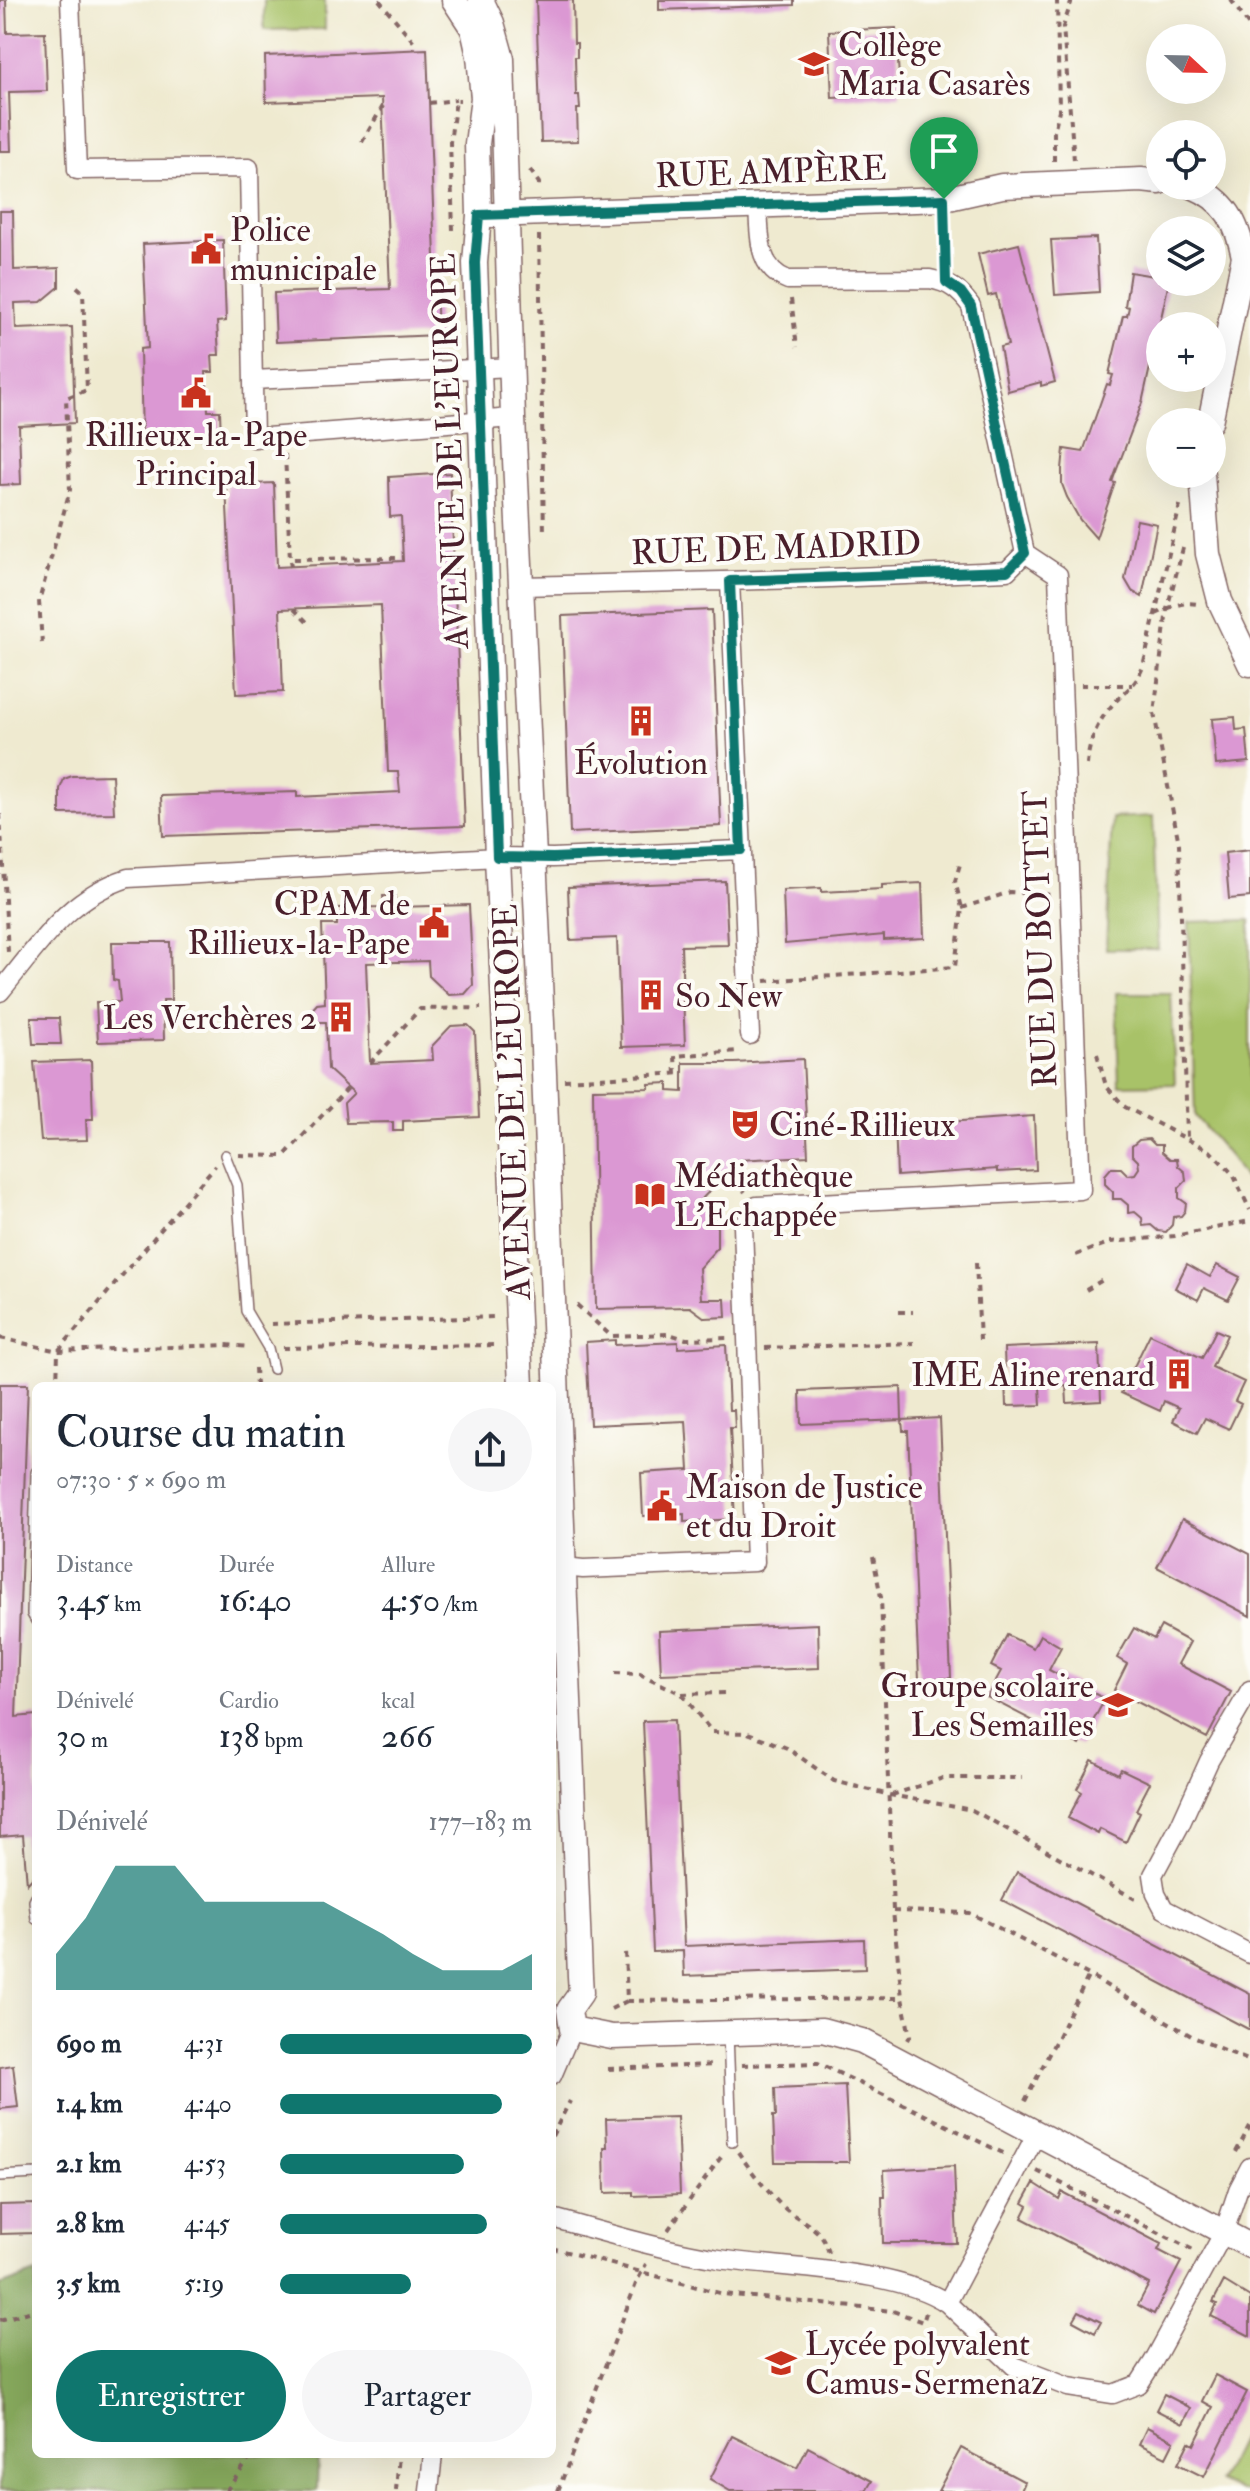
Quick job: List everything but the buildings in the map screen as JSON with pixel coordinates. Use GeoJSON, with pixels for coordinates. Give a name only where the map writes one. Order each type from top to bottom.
{"type":"FeatureCollection","features":[{"type":"Feature","properties":{"kind":"street"},"geometry":{"type":"LineString","coordinates":[[70,0],[77,170],[249,168],[254,438],[513,418]]}},
{"type":"Feature","properties":{"kind":"street","name":"AVENUE DE L'EUROPE"},"geometry":{"type":"LineString","coordinates":[[454,0],[473,29],[483,98],[477,144],[479,215],[475,263],[521,1382]]}},
{"type":"Feature","properties":{"kind":"street","name":"AVENUE DE L'EUROPE"},"geometry":{"type":"LineString","coordinates":[[481,0],[492,23],[502,59],[505,215],[534,857],[552,1382]]}},
{"type":"Feature","properties":{"kind":"street","name":"RUE AMPÈRE"},"geometry":{"type":"LineString","coordinates":[[479,215],[944,199],[1002,186],[1146,181]]}},
{"type":"Feature","properties":{"kind":"street"},"geometry":{"type":"LineString","coordinates":[[1212,408],[1244,257],[1240,233],[1216,200]]}},
{"type":"Feature","properties":{"kind":"street"},"geometry":{"type":"LineString","coordinates":[[758,205],[764,259],[774,275],[788,280],[930,279],[946,282],[961,292],[971,306],[1025,553]]}},
{"type":"Feature","properties":{"kind":"street"},"geometry":{"type":"LineString","coordinates":[[253,380],[512,367]]}},
{"type":"Feature","properties":{"kind":"street"},"geometry":{"type":"LineString","coordinates":[[1203,488],[1208,554],[1220,601],[1250,664]]}},
{"type":"Feature","properties":{"kind":"street","name":"RUE DE MADRID"},"geometry":{"type":"LineString","coordinates":[[522,586],[1007,571],[1025,553]]}},
{"type":"Feature","properties":{"kind":"street","name":"RUE DU BOTTET"},"geometry":{"type":"LineString","coordinates":[[757,1206],[1081,1190],[1058,575],[1025,553]]}},
{"type":"Feature","properties":{"kind":"street"},"geometry":{"type":"LineString","coordinates":[[730,581],[750,1043]]}},
{"type":"Feature","properties":{"kind":"street"},"geometry":{"type":"LineString","coordinates":[[5,986],[61,917],[102,887],[128,878],[497,857],[741,850]]}},
{"type":"Feature","properties":{"kind":"street"},"geometry":{"type":"LineString","coordinates":[[558,1566],[583,1569],[755,1562],[743,1226],[757,1206]]}},
{"type":"Feature","properties":{"kind":"street","name":"AVENUE DE L'EUROPE"},"geometry":{"type":"LineString","coordinates":[[556,1507],[581,1993],[564,2013],[556,2055]]}},
{"type":"Feature","properties":{"kind":"street"},"geometry":{"type":"LineString","coordinates":[[1250,1690],[1209,1761],[1153,1875],[1156,1894],[1164,1909],[1250,1954]]}},
{"type":"Feature","properties":{"kind":"street"},"geometry":{"type":"LineString","coordinates":[[564,2013],[612,2037],[822,2030],[862,2041],[1250,2246]]}},
{"type":"Feature","properties":{"kind":"street"},"geometry":{"type":"LineString","coordinates":[[947,2303],[1037,2133]]}},
{"type":"Feature","properties":{"kind":"street"},"geometry":{"type":"LineString","coordinates":[[556,2219],[719,2259],[894,2281],[935,2295],[947,2303],[1014,2366],[1068,2387],[1113,2394],[1139,2384],[1153,2362],[1224,2232],[1238,2190],[1250,2167]]}},
{"type":"Feature","properties":{"kind":"street"},"geometry":{"type":"LineString","coordinates":[[429,2491],[433,2458]]}},
{"type":"Feature","properties":{"kind":"lane"},"geometry":{"type":"LineString","coordinates":[[225,1155],[237,1185],[246,1311],[268,1348],[273,1369]]}},
{"type":"Feature","properties":{"kind":"lane"},"geometry":{"type":"LineString","coordinates":[[728,2033],[732,2142]]}},
{"type":"Feature","properties":{"kind":"lane"},"geometry":{"type":"LineString","coordinates":[[0,2176],[32,2174]]}},
{"type":"Feature","properties":{"kind":"path"},"geometry":{"type":"LineString","coordinates":[[379,0],[414,42],[414,49]]}},
{"type":"Feature","properties":{"kind":"path"},"geometry":{"type":"LineString","coordinates":[[1057,0],[1059,110],[1054,132],[1064,183]]}},
{"type":"Feature","properties":{"kind":"path"},"geometry":{"type":"LineString","coordinates":[[1064,183],[1063,27],[1072,0]]}},
{"type":"Feature","properties":{"kind":"path"},"geometry":{"type":"LineString","coordinates":[[1231,0],[1250,27]]}},
{"type":"Feature","properties":{"kind":"path"},"geometry":{"type":"LineString","coordinates":[[429,103],[456,100]]}},
{"type":"Feature","properties":{"kind":"path"},"geometry":{"type":"LineString","coordinates":[[362,142],[383,106]]}},
{"type":"Feature","properties":{"kind":"path"},"geometry":{"type":"LineString","coordinates":[[944,199],[946,282]]}},
{"type":"Feature","properties":{"kind":"path"},"geometry":{"type":"LineString","coordinates":[[788,280],[797,347]]}},
{"type":"Feature","properties":{"kind":"path"},"geometry":{"type":"LineString","coordinates":[[42,643],[39,601],[70,490],[66,398],[87,390],[83,292],[74,284]]}},
{"type":"Feature","properties":{"kind":"path"},"geometry":{"type":"LineString","coordinates":[[285,436],[291,567]]}},
{"type":"Feature","properties":{"kind":"path"},"geometry":{"type":"LineString","coordinates":[[1086,771],[1088,749],[1098,725],[1120,696],[1135,685],[1143,667],[1181,496]]}},
{"type":"Feature","properties":{"kind":"path"},"geometry":{"type":"LineString","coordinates":[[1185,540],[1167,609],[1154,713],[1179,844],[1187,1138]]}},
{"type":"Feature","properties":{"kind":"path"},"geometry":{"type":"LineString","coordinates":[[454,557],[464,557]]}},
{"type":"Feature","properties":{"kind":"path"},"geometry":{"type":"LineString","coordinates":[[290,559],[403,558]]}},
{"type":"Feature","properties":{"kind":"path"},"geometry":{"type":"LineString","coordinates":[[1156,614],[1186,602],[1205,604],[1220,601]]}},
{"type":"Feature","properties":{"kind":"path"},"geometry":{"type":"LineString","coordinates":[[294,609],[311,626]]}},
{"type":"Feature","properties":{"kind":"path"},"geometry":{"type":"LineString","coordinates":[[1061,685],[1135,685]]}},
{"type":"Feature","properties":{"kind":"path"},"geometry":{"type":"LineString","coordinates":[[0,814],[5,986]]}},
{"type":"Feature","properties":{"kind":"path"},"geometry":{"type":"LineString","coordinates":[[761,981],[955,967],[962,908],[955,881],[961,861]]}},
{"type":"Feature","properties":{"kind":"path"},"geometry":{"type":"LineString","coordinates":[[962,908],[1010,892],[1069,897]]}},
{"type":"Feature","properties":{"kind":"path"},"geometry":{"type":"LineString","coordinates":[[370,1063],[420,1009],[481,1008]]}},
{"type":"Feature","properties":{"kind":"path"},"geometry":{"type":"LineString","coordinates":[[676,1074],[675,1056],[750,1043]]}},
{"type":"Feature","properties":{"kind":"path"},"geometry":{"type":"LineString","coordinates":[[1096,1050],[1106,1086],[1125,1107],[1210,1151],[1233,1174],[1250,1210]]}},
{"type":"Feature","properties":{"kind":"path"},"geometry":{"type":"LineString","coordinates":[[562,1081],[683,1073]]}},
{"type":"Feature","properties":{"kind":"path"},"geometry":{"type":"LineString","coordinates":[[57,1382],[58,1351],[225,1155],[284,1156],[348,1088]]}},
{"type":"Feature","properties":{"kind":"path"},"geometry":{"type":"LineString","coordinates":[[728,1172],[757,1206]]}},
{"type":"Feature","properties":{"kind":"path"},"geometry":{"type":"LineString","coordinates":[[1076,1255],[1111,1242],[1175,1236],[1250,1221]]}},
{"type":"Feature","properties":{"kind":"path"},"geometry":{"type":"LineString","coordinates":[[976,1263],[980,1340]]}},
{"type":"Feature","properties":{"kind":"path"},"geometry":{"type":"LineString","coordinates":[[1086,1290],[1106,1278]]}},
{"type":"Feature","properties":{"kind":"path"},"geometry":{"type":"LineString","coordinates":[[573,1302],[611,1336],[669,1334],[686,1339],[731,1338],[748,1349],[914,1343]]}},
{"type":"Feature","properties":{"kind":"path"},"geometry":{"type":"LineString","coordinates":[[899,1312],[913,1312]]}},
{"type":"Feature","properties":{"kind":"path"},"geometry":{"type":"LineString","coordinates":[[256,1382],[254,1325],[496,1317]]}},
{"type":"Feature","properties":{"kind":"path"},"geometry":{"type":"LineString","coordinates":[[0,1338],[58,1351],[226,1345],[255,1348],[496,1345]]}},
{"type":"Feature","properties":{"kind":"path"},"geometry":{"type":"LineString","coordinates":[[873,1557],[881,1597],[893,1911],[902,1998],[910,2036],[882,2094]]}},
{"type":"Feature","properties":{"kind":"path"},"geometry":{"type":"LineString","coordinates":[[615,1673],[640,1674],[682,1694],[712,1732],[748,1733],[787,1748],[834,1781],[972,1810],[1139,1901]]}},
{"type":"Feature","properties":{"kind":"path"},"geometry":{"type":"LineString","coordinates":[[682,1694],[725,1693]]}},
{"type":"Feature","properties":{"kind":"path"},"geometry":{"type":"LineString","coordinates":[[890,1795],[943,1778],[1022,1778]]}},
{"type":"Feature","properties":{"kind":"path"},"geometry":{"type":"LineString","coordinates":[[893,1911],[970,1913],[1089,1975],[1193,2037],[1250,2061]]}},
{"type":"Feature","properties":{"kind":"path"},"geometry":{"type":"LineString","coordinates":[[625,1950],[627,2001]]}},
{"type":"Feature","properties":{"kind":"path"},"geometry":{"type":"LineString","coordinates":[[998,2150],[1089,1975]]}},
{"type":"Feature","properties":{"kind":"path"},"geometry":{"type":"LineString","coordinates":[[611,2009],[627,2001],[902,1998]]}},
{"type":"Feature","properties":{"kind":"path"},"geometry":{"type":"LineString","coordinates":[[608,2069],[818,2063],[998,2150],[1209,2258]]}},
{"type":"Feature","properties":{"kind":"path"},"geometry":{"type":"LineString","coordinates":[[556,2128],[570,2101]]}},
{"type":"Feature","properties":{"kind":"path"},"geometry":{"type":"LineString","coordinates":[[558,2491],[641,2273],[656,2246],[732,2142],[753,2173],[783,2207],[825,2237],[830,2256]]}},
{"type":"Feature","properties":{"kind":"path"},"geometry":{"type":"LineString","coordinates":[[556,2249],[723,2294],[893,2311],[923,2322]]}},
{"type":"Feature","properties":{"kind":"path"},"geometry":{"type":"LineString","coordinates":[[0,2320],[32,2311]]}},
{"type":"Feature","properties":{"kind":"path"},"geometry":{"type":"LineString","coordinates":[[226,2491],[250,2458]]}},
{"type":"Feature","properties":{"kind":"path"},"geometry":{"type":"LineString","coordinates":[[396,2491],[399,2458]]}},
{"type":"Feature","properties":{"kind":"green space"},"geometry":{"type":"Polygon","coordinates":[[[264,0],[325,0],[325,29],[264,30],[264,0]]]}},
{"type":"Feature","properties":{"kind":"green space"},"geometry":{"type":"Polygon","coordinates":[[[1153,816],[1158,949],[1106,949],[1112,818],[1153,816]]]}},
{"type":"Feature","properties":{"kind":"green space"},"geometry":{"type":"Polygon","coordinates":[[[1250,920],[1250,1187],[1231,1158],[1195,1116],[1189,922],[1250,920]]]}},
{"type":"Feature","properties":{"kind":"green space"},"geometry":{"type":"Polygon","coordinates":[[[1116,993],[1171,993],[1175,1084],[1119,1085],[1116,993]]]}},
{"type":"Feature","properties":{"kind":"green space"},"geometry":{"type":"Polygon","coordinates":[[[32,2274],[32,2458],[318,2458],[317,2491],[0,2491],[0,2286],[32,2274]]]}},
{"type":"Feature","properties":{"kind":"green space"},"geometry":{"type":"Polygon","coordinates":[[[1250,2420],[1250,2491],[1240,2491],[1219,2481],[1250,2420]]]}},
{"type":"Feature","properties":{"kind":"place","name":"Collège Maria Casarès"},"geometry":{"type":"Point","coordinates":[814,64]}},
{"type":"Feature","properties":{"kind":"place","name":"Police municipale"},"geometry":{"type":"Point","coordinates":[206,249]}},
{"type":"Feature","properties":{"kind":"place","name":"Rillieux-la-Pape Principal"},"geometry":{"type":"Point","coordinates":[196,393]}},
{"type":"Feature","properties":{"kind":"place","name":"Évolution"},"geometry":{"type":"Point","coordinates":[641,721]}},
{"type":"Feature","properties":{"kind":"place","name":"CPAM de Rillieux-la-Pape"},"geometry":{"type":"Point","coordinates":[434,923]}},
{"type":"Feature","properties":{"kind":"place","name":"So New"},"geometry":{"type":"Point","coordinates":[651,995]}},
{"type":"Feature","properties":{"kind":"place","name":"Les Verchères 2"},"geometry":{"type":"Point","coordinates":[341,1017]}},
{"type":"Feature","properties":{"kind":"place","name":"Ciné-Rillieux"},"geometry":{"type":"Point","coordinates":[745,1124]}},
{"type":"Feature","properties":{"kind":"place","name":"Médiathèque L'Echappée"},"geometry":{"type":"Point","coordinates":[650,1195]}},
{"type":"Feature","properties":{"kind":"place","name":"IME Aline renard"},"geometry":{"type":"Point","coordinates":[1179,1374]}},
{"type":"Feature","properties":{"kind":"place","name":"Maison de Justice et du Droit"},"geometry":{"type":"Point","coordinates":[662,1506]}},
{"type":"Feature","properties":{"kind":"place","name":"Groupe scolaire Les Semailles"},"geometry":{"type":"Point","coordinates":[1118,1705]}},
{"type":"Feature","properties":{"kind":"place","name":"Lycée polyvalent Camus-Sermenaz"},"geometry":{"type":"Point","coordinates":[781,2363]}},
{"type":"Feature","properties":{"kind":"route"},"geometry":{"type":"LineString","coordinates":[[944,199],[946,282],[961,292],[971,306],[1025,553],[1007,571],[730,581],[741,850],[553,858],[497,857],[475,263],[479,215],[944,199]]}}]}
